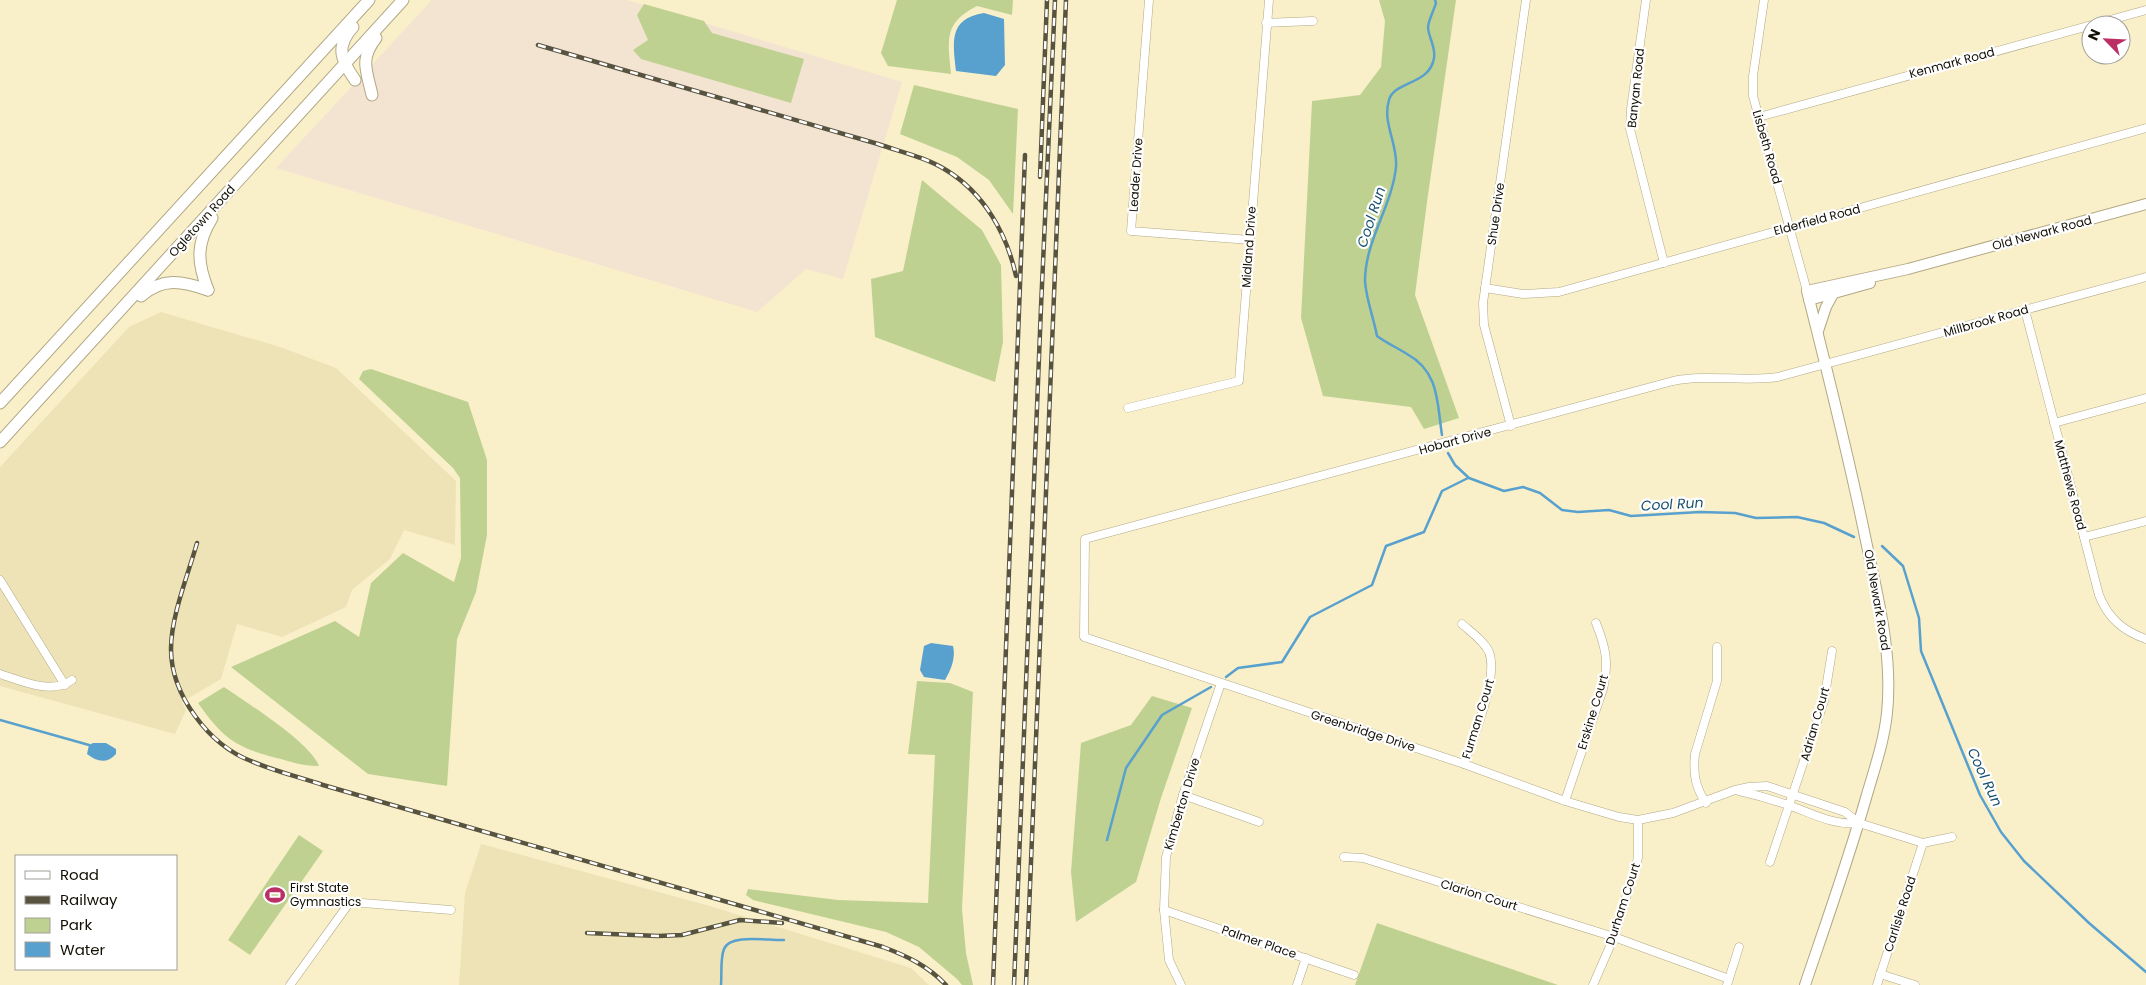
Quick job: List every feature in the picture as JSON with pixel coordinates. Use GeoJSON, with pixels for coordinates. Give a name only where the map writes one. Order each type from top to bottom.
{"type":"FeatureCollection","features":[{"type":"Feature","properties":{"kind":"main road","name":"Ogletown Road"},"geometry":{"type":"LineString","coordinates":[[0,403],[369,0]]}},
{"type":"Feature","properties":{"kind":"main road"},"geometry":{"type":"LineString","coordinates":[[356,80],[344,64],[342,43],[346,34],[379,0]]}},
{"type":"Feature","properties":{"kind":"main road","name":"Ogletown Road"},"geometry":{"type":"LineString","coordinates":[[0,442],[401,2]]}},
{"type":"Feature","properties":{"kind":"main road"},"geometry":{"type":"LineString","coordinates":[[372,95],[365,70],[367,54],[369,48],[401,2]]}},
{"type":"Feature","properties":{"kind":"main road"},"geometry":{"type":"LineString","coordinates":[[123,308],[138,299],[152,287],[161,284],[192,284],[208,290],[201,272],[200,245],[204,231],[224,196]]}},
{"type":"Feature","properties":{"kind":"street","name":"Leader Drive"},"geometry":{"type":"LineString","coordinates":[[1149,0],[1132,231],[1250,240]]}},
{"type":"Feature","properties":{"kind":"street","name":"Midland Drive"},"geometry":{"type":"LineString","coordinates":[[1128,408],[1239,381],[1268,0]]}},
{"type":"Feature","properties":{"kind":"street","name":"Shue Drive"},"geometry":{"type":"LineString","coordinates":[[1511,426],[1484,325],[1483,313],[1526,0]]}},
{"type":"Feature","properties":{"kind":"street","name":"Banyan Road"},"geometry":{"type":"LineString","coordinates":[[1646,0],[1630,129],[1664,263]]}},
{"type":"Feature","properties":{"kind":"street","name":"Lisbeth Road"},"geometry":{"type":"LineString","coordinates":[[1764,0],[1752,85],[1753,96],[1808,295]]}},
{"type":"Feature","properties":{"kind":"street","name":"Kenmark Road"},"geometry":{"type":"LineString","coordinates":[[1759,117],[2146,10]]}},
{"type":"Feature","properties":{"kind":"street"},"geometry":{"type":"LineString","coordinates":[[1266,23],[1313,20]]}},
{"type":"Feature","properties":{"kind":"street","name":"Elderfield Road"},"geometry":{"type":"LineString","coordinates":[[1485,288],[1523,294],[1558,292],[2146,128]]}},
{"type":"Feature","properties":{"kind":"street","name":"Old Newark Road"},"geometry":{"type":"LineString","coordinates":[[1808,295],[2146,204]]}},
{"type":"Feature","properties":{"kind":"street","name":"Old Newark Road"},"geometry":{"type":"LineString","coordinates":[[1808,295],[1833,294],[1908,269]]}},
{"type":"Feature","properties":{"kind":"street","name":"Millbrook Road"},"geometry":{"type":"LineString","coordinates":[[1827,365],[2146,277]]}},
{"type":"Feature","properties":{"kind":"street"},"geometry":{"type":"LineString","coordinates":[[1818,331],[1826,307],[1833,294]]}},
{"type":"Feature","properties":{"kind":"street","name":"Old Newark Road"},"geometry":{"type":"LineString","coordinates":[[1805,985],[1859,823],[1882,741],[1887,712],[1888,663],[1880,605],[1827,365],[1808,295]]}},
{"type":"Feature","properties":{"kind":"street","name":"Matthews Road"},"geometry":{"type":"LineString","coordinates":[[2025,310],[2099,595],[2107,613],[2118,625],[2146,639]]}},
{"type":"Feature","properties":{"kind":"street","name":"Hobart Drive"},"geometry":{"type":"LineString","coordinates":[[1086,539],[1689,378],[1702,376],[1756,380],[1827,365]]}},
{"type":"Feature","properties":{"kind":"street"},"geometry":{"type":"LineString","coordinates":[[2054,423],[2146,398]]}},
{"type":"Feature","properties":{"kind":"street"},"geometry":{"type":"LineString","coordinates":[[2084,538],[2146,521]]}},
{"type":"Feature","properties":{"kind":"street","name":"Greenbridge Drive"},"geometry":{"type":"LineString","coordinates":[[1086,539],[1084,637],[1464,764],[1565,801],[1619,817],[1638,820],[1673,814],[1706,803],[1735,790],[1767,786],[1845,812],[1859,823]]}},
{"type":"Feature","properties":{"kind":"street"},"geometry":{"type":"LineString","coordinates":[[0,580],[69,683],[44,686],[0,674]]}},
{"type":"Feature","properties":{"kind":"street","name":"Furman Court"},"geometry":{"type":"LineString","coordinates":[[1462,624],[1483,643],[1489,652],[1492,674],[1464,764]]}},
{"type":"Feature","properties":{"kind":"street","name":"Erskine Court"},"geometry":{"type":"LineString","coordinates":[[1565,801],[1602,689],[1606,670],[1603,642],[1596,624]]}},
{"type":"Feature","properties":{"kind":"street"},"geometry":{"type":"LineString","coordinates":[[1706,803],[1698,792],[1694,764],[1695,754],[1717,681],[1717,647]]}},
{"type":"Feature","properties":{"kind":"street","name":"Adrian Court"},"geometry":{"type":"LineString","coordinates":[[1770,862],[1824,701],[1832,651]]}},
{"type":"Feature","properties":{"kind":"street","name":"Kimberton Drive"},"geometry":{"type":"LineString","coordinates":[[1181,985],[1170,960],[1164,910],[1166,857],[1183,795],[1221,683]]}},
{"type":"Feature","properties":{"kind":"street"},"geometry":{"type":"LineString","coordinates":[[1735,790],[1790,805],[1837,822],[1847,824],[1859,823],[1923,843],[1952,837]]}},
{"type":"Feature","properties":{"kind":"street"},"geometry":{"type":"LineString","coordinates":[[1183,795],[1259,822]]}},
{"type":"Feature","properties":{"kind":"street","name":"Durham Court"},"geometry":{"type":"LineString","coordinates":[[1593,985],[1614,937],[1638,858],[1638,820]]}},
{"type":"Feature","properties":{"kind":"street","name":"Carlisle Road"},"geometry":{"type":"LineString","coordinates":[[1876,985],[1923,843]]}},
{"type":"Feature","properties":{"kind":"street","name":"Clarion Court"},"geometry":{"type":"LineString","coordinates":[[1344,857],[1363,858],[1614,937],[1728,982]]}},
{"type":"Feature","properties":{"kind":"street"},"geometry":{"type":"LineString","coordinates":[[290,985],[350,902],[451,910]]}},
{"type":"Feature","properties":{"kind":"street","name":"Palmer Place"},"geometry":{"type":"LineString","coordinates":[[1164,910],[1354,975]]}},
{"type":"Feature","properties":{"kind":"street"},"geometry":{"type":"LineString","coordinates":[[1728,982],[1739,947]]}},
{"type":"Feature","properties":{"kind":"street"},"geometry":{"type":"LineString","coordinates":[[1296,985],[1306,958]]}},
{"type":"Feature","properties":{"kind":"street"},"geometry":{"type":"LineString","coordinates":[[1880,974],[1915,985]]}},
{"type":"Feature","properties":{"kind":"shaded area"},"geometry":{"type":"Polygon","coordinates":[[[432,0],[627,0],[902,82],[843,279],[806,269],[757,312],[276,168],[432,0]]]}},
{"type":"Feature","properties":{"kind":"shaded area"},"geometry":{"type":"Polygon","coordinates":[[[161,312],[280,347],[336,368],[456,481],[455,545],[404,530],[390,559],[352,590],[346,607],[282,637],[237,624],[221,679],[182,702],[186,710],[175,734],[0,686],[0,467],[129,327],[161,312]]]}},
{"type":"Feature","properties":{"kind":"shaded area"},"geometry":{"type":"Polygon","coordinates":[[[481,844],[710,906],[911,968],[929,985],[459,985],[465,893],[481,844]]]}},
{"type":"Feature","properties":{"kind":"green space"},"geometry":{"type":"Polygon","coordinates":[[[897,0],[1013,0],[1012,15],[977,6],[958,19],[950,34],[951,74],[888,66],[881,53],[897,0]]]}},
{"type":"Feature","properties":{"kind":"green space"},"geometry":{"type":"Polygon","coordinates":[[[1379,0],[1456,0],[1415,295],[1459,418],[1424,429],[1411,407],[1323,396],[1301,318],[1312,101],[1360,95],[1381,67],[1385,21],[1379,0]]]}},
{"type":"Feature","properties":{"kind":"green space"},"geometry":{"type":"Polygon","coordinates":[[[644,4],[704,21],[712,33],[804,59],[791,103],[641,59],[633,50],[648,40],[637,15],[644,4]]]}},
{"type":"Feature","properties":{"kind":"green space"},"geometry":{"type":"Polygon","coordinates":[[[914,85],[1018,109],[1013,214],[989,180],[957,157],[900,134],[914,85]]]}},
{"type":"Feature","properties":{"kind":"green space"},"geometry":{"type":"Polygon","coordinates":[[[922,180],[982,230],[1001,265],[1003,342],[995,382],[875,337],[871,279],[903,271],[922,180]]]}},
{"type":"Feature","properties":{"kind":"green space"},"geometry":{"type":"Polygon","coordinates":[[[371,369],[468,402],[487,460],[487,535],[476,592],[457,639],[447,786],[368,774],[231,667],[335,621],[359,637],[371,583],[403,553],[454,582],[461,558],[460,478],[453,468],[359,379],[363,371],[371,369]]]}},
{"type":"Feature","properties":{"kind":"green space"},"geometry":{"type":"Polygon","coordinates":[[[917,681],[950,683],[973,692],[962,909],[966,953],[973,985],[962,985],[919,947],[886,932],[753,900],[746,895],[748,889],[838,900],[928,903],[935,755],[908,754],[917,681]]]}},
{"type":"Feature","properties":{"kind":"green space"},"geometry":{"type":"Polygon","coordinates":[[[224,687],[291,735],[304,746],[319,766],[295,763],[253,751],[224,734],[198,703],[224,687]]]}},
{"type":"Feature","properties":{"kind":"green space"},"geometry":{"type":"Polygon","coordinates":[[[1152,696],[1192,708],[1161,798],[1136,882],[1076,922],[1071,872],[1081,743],[1131,725],[1152,696]]]}},
{"type":"Feature","properties":{"kind":"green space","name":"First State Gymnastics"},"geometry":{"type":"Polygon","coordinates":[[[299,835],[323,851],[250,955],[228,940],[299,835]]]}},
{"type":"Feature","properties":{"kind":"green space"},"geometry":{"type":"Polygon","coordinates":[[[1377,923],[1555,984],[1558,985],[1355,985],[1377,923]]]}},
{"type":"Feature","properties":{"kind":"water"},"geometry":{"type":"Polygon","coordinates":[[[984,13],[1004,19],[1005,65],[996,76],[956,71],[955,33],[964,21],[972,16],[984,13]]]}},
{"type":"Feature","properties":{"kind":"water"},"geometry":{"type":"Polygon","coordinates":[[[931,643],[953,646],[954,655],[945,680],[924,677],[920,670],[924,646],[931,643]]]}},
{"type":"Feature","properties":{"kind":"water"},"geometry":{"type":"Polygon","coordinates":[[[93,743],[106,743],[116,749],[116,754],[106,761],[94,759],[87,754],[89,745],[93,743]]]}},
{"type":"Feature","properties":{"kind":"waterway","name":"Cool Run"},"geometry":{"type":"LineString","coordinates":[[1435,0],[1436,3],[1428,28],[1434,54],[1431,67],[1419,78],[1398,89],[1389,100],[1387,117],[1395,150],[1396,167],[1394,181],[1369,252],[1365,281],[1377,336],[1418,361],[1431,379],[1437,400],[1442,435]]}},
{"type":"Feature","properties":{"kind":"waterway","name":"Cool Run"},"geometry":{"type":"LineString","coordinates":[[1448,453],[1455,465],[1469,478],[1504,491],[1523,487],[1540,493],[1562,510],[1578,512],[1609,510],[1631,516],[1700,512],[1735,513],[1756,518],[1797,517],[1824,523],[1854,537]]}},
{"type":"Feature","properties":{"kind":"waterway"},"geometry":{"type":"LineString","coordinates":[[1226,677],[1238,668],[1282,662],[1310,617],[1372,585],[1386,546],[1424,532],[1442,491],[1468,478]]}},
{"type":"Feature","properties":{"kind":"waterway","name":"Cool Run"},"geometry":{"type":"LineString","coordinates":[[1882,546],[1903,566],[1919,618],[1921,651],[1980,795],[2001,832],[2024,861],[2089,923],[2146,972]]}},
{"type":"Feature","properties":{"kind":"waterway"},"geometry":{"type":"LineString","coordinates":[[1107,840],[1126,768],[1162,715],[1211,687]]}},
{"type":"Feature","properties":{"kind":"waterway"},"geometry":{"type":"LineString","coordinates":[[0,720],[89,745]]}},
{"type":"Feature","properties":{"kind":"waterway"},"geometry":{"type":"LineString","coordinates":[[721,985],[722,957],[724,949],[728,944],[742,939],[784,940]]}},
{"type":"Feature","properties":{"kind":"railway"},"geometry":{"type":"LineString","coordinates":[[1040,177],[1047,0]]}},
{"type":"Feature","properties":{"kind":"railway"},"geometry":{"type":"LineString","coordinates":[[1014,985],[1055,0]]}},
{"type":"Feature","properties":{"kind":"railway"},"geometry":{"type":"LineString","coordinates":[[1026,985],[1066,0]]}},
{"type":"Feature","properties":{"kind":"railway"},"geometry":{"type":"LineString","coordinates":[[538,45],[878,144],[938,165],[960,179],[972,190],[992,216],[1007,245],[1016,276]]}},
{"type":"Feature","properties":{"kind":"railway"},"geometry":{"type":"LineString","coordinates":[[993,985],[1025,155]]}},
{"type":"Feature","properties":{"kind":"railway"},"geometry":{"type":"LineString","coordinates":[[197,543],[174,623],[171,649],[173,666],[185,700],[195,716],[207,731],[236,753],[269,768],[323,785],[883,947],[917,962],[946,985]]}},
{"type":"Feature","properties":{"kind":"railway"},"geometry":{"type":"LineString","coordinates":[[587,933],[658,936],[682,935],[740,920],[782,923]]}},
{"type":"Feature","properties":{"kind":"place","name":"First State Gymnastics"},"geometry":{"type":"Point","coordinates":[275,895]}}]}
